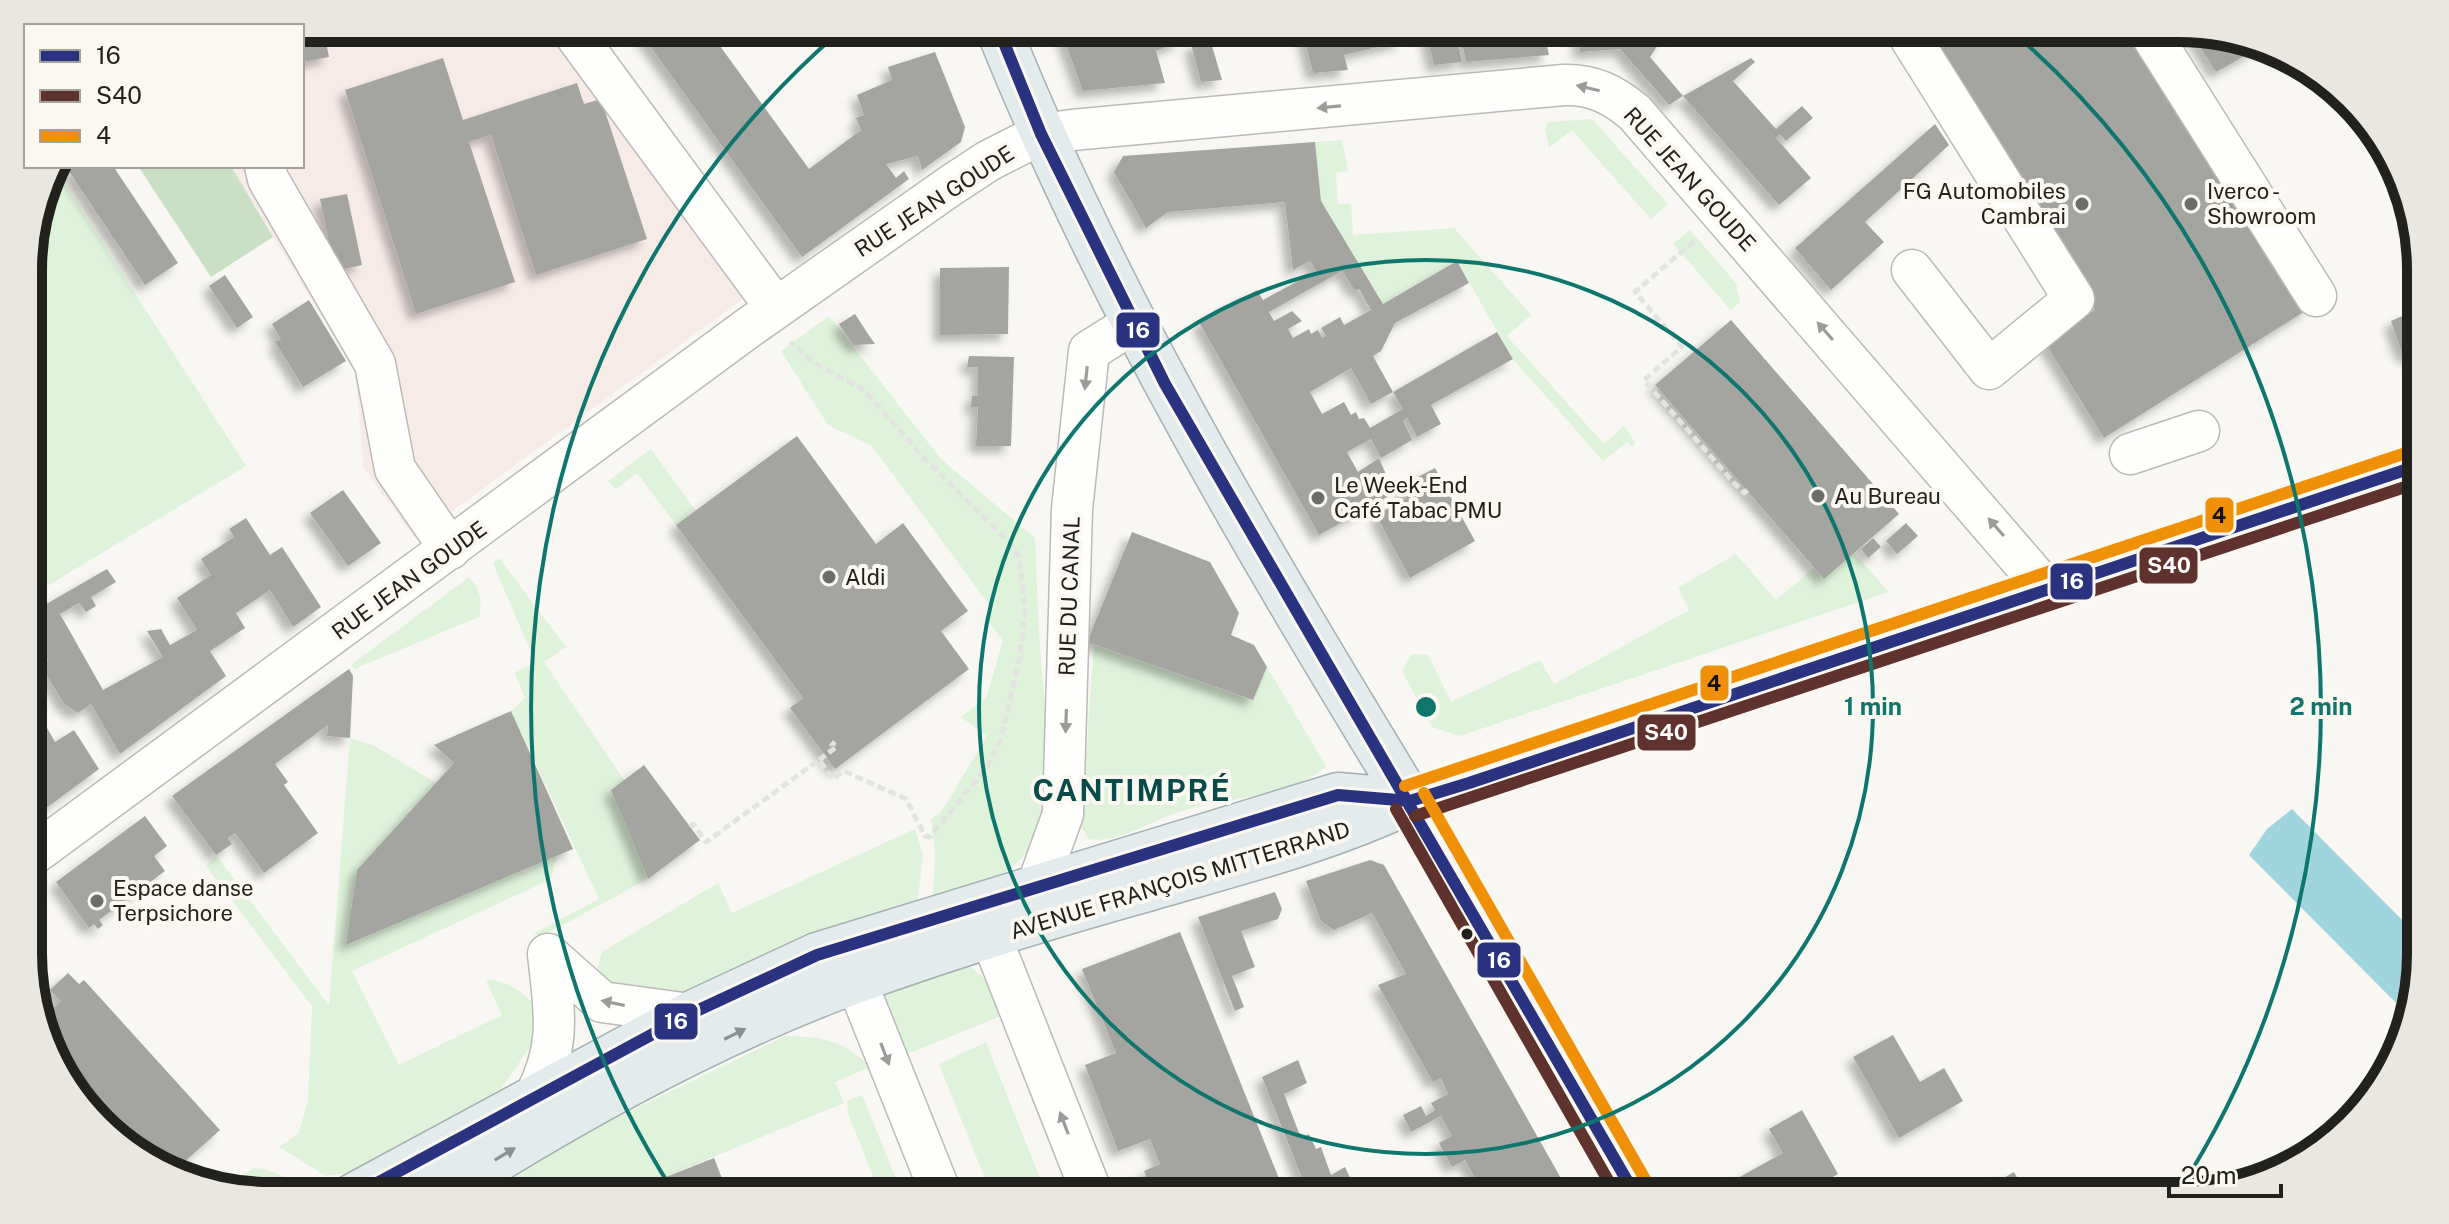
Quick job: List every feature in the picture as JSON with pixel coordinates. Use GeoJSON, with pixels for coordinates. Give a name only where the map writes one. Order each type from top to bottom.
{"type":"FeatureCollection","features":[{"type":"Feature","properties":{"kind":"main road"},"geometry":{"type":"LineString","coordinates":[[1004,42],[1041,134],[1132,324],[1410,801],[2407,469]]}},
{"type":"Feature","properties":{"kind":"main road","name":"AVENUE FRANÇOIS MITTERRAND"},"geometry":{"type":"LineString","coordinates":[[378,1182],[690,1014],[817,955],[1338,795],[1410,801]]}},
{"type":"Feature","properties":{"kind":"main road","name":"AVENUE FRANÇOIS MITTERRAND"},"geometry":{"type":"LineString","coordinates":[[461,1182],[522,1144],[606,1098],[750,1026],[856,981],[1353,828],[1410,801]]}},
{"type":"Feature","properties":{"kind":"street"},"geometry":{"type":"LineString","coordinates":[[580,42],[769,313]]}},
{"type":"Feature","properties":{"kind":"street"},"geometry":{"type":"LineString","coordinates":[[1912,270],[1989,369],[2074,299],[1913,42]]}},
{"type":"Feature","properties":{"kind":"street"},"geometry":{"type":"LineString","coordinates":[[2156,42],[2316,296]]}},
{"type":"Feature","properties":{"kind":"street","name":"RUE JEAN GOUDE"},"geometry":{"type":"LineString","coordinates":[[42,848],[769,313],[970,172],[1041,134],[1564,85],[1580,85],[1605,92],[1635,113],[2045,588]]}},
{"type":"Feature","properties":{"kind":"street"},"geometry":{"type":"LineString","coordinates":[[265,168],[268,179],[375,364],[395,469],[450,549]]}},
{"type":"Feature","properties":{"kind":"street","name":"RUE DU CANAL"},"geometry":{"type":"LineString","coordinates":[[1036,889],[1063,814],[1072,509],[1089,351],[1132,324]]}},
{"type":"Feature","properties":{"kind":"street"},"geometry":{"type":"LineString","coordinates":[[2130,454],[2199,431]]}},
{"type":"Feature","properties":{"kind":"street"},"geometry":{"type":"LineString","coordinates":[[1410,801],[1628,1182]]}},
{"type":"Feature","properties":{"kind":"street"},"geometry":{"type":"LineString","coordinates":[[991,937],[1087,1182]]}},
{"type":"Feature","properties":{"kind":"street"},"geometry":{"type":"LineString","coordinates":[[535,1096],[544,1077],[556,1031],[548,954],[602,1002],[690,1014]]}},
{"type":"Feature","properties":{"kind":"street"},"geometry":{"type":"LineString","coordinates":[[856,981],[936,1182]]}},
{"type":"Feature","properties":{"kind":"path"},"geometry":{"type":"LineString","coordinates":[[1702,234],[1635,292],[1682,347],[1644,380],[1744,493],[1748,490]]}},
{"type":"Feature","properties":{"kind":"path"},"geometry":{"type":"LineString","coordinates":[[769,313],[814,363],[864,390],[926,460],[1008,541],[1019,557],[1025,610],[1020,656],[1001,739],[987,767],[935,833],[925,836],[906,799],[844,771],[833,779],[819,760]]}},
{"type":"Feature","properties":{"kind":"path"},"geometry":{"type":"LineString","coordinates":[[690,827],[693,824],[706,842],[835,748],[832,745],[835,742]]}},
{"type":"Feature","properties":{"kind":"shaded area"},"geometry":{"type":"Polygon","coordinates":[[[304,42],[601,42],[777,274],[415,538],[364,469],[355,373],[232,168],[304,168],[304,42]]]}},
{"type":"Feature","properties":{"kind":"green space"},"geometry":{"type":"Polygon","coordinates":[[[1592,119],[1668,204],[1651,219],[1572,130],[1549,148],[1545,129],[1548,122],[1592,119]]]}},
{"type":"Feature","properties":{"kind":"green space"},"geometry":{"type":"Polygon","coordinates":[[[1342,140],[1348,171],[1336,173],[1338,204],[1351,204],[1353,235],[1454,228],[1531,315],[1507,336],[1604,444],[1624,426],[1635,442],[1633,447],[1627,442],[1603,461],[1513,359],[1457,261],[1383,304],[1321,201],[1315,142],[1342,140]]]}},
{"type":"Feature","properties":{"kind":"green space"},"geometry":{"type":"Polygon","coordinates":[[[139,168],[232,168],[273,237],[211,277],[139,168]]]}},
{"type":"Feature","properties":{"kind":"green space"},"geometry":{"type":"Polygon","coordinates":[[[61,179],[246,466],[42,589],[42,255],[50,211],[61,179]]]}},
{"type":"Feature","properties":{"kind":"green space"},"geometry":{"type":"Polygon","coordinates":[[[1690,230],[1736,283],[1740,302],[1731,310],[1673,244],[1690,230]]]}},
{"type":"Feature","properties":{"kind":"green space"},"geometry":{"type":"Polygon","coordinates":[[[829,316],[941,459],[1035,538],[1048,755],[1043,818],[1029,850],[1006,872],[964,892],[933,900],[935,854],[931,819],[941,812],[987,736],[961,717],[986,698],[1003,641],[984,616],[993,610],[872,446],[828,425],[781,351],[829,316]]]}},
{"type":"Feature","properties":{"kind":"green space"},"geometry":{"type":"Polygon","coordinates":[[[651,449],[696,511],[676,525],[637,473],[616,489],[608,481],[651,449]]]}},
{"type":"Feature","properties":{"kind":"green space"},"geometry":{"type":"Polygon","coordinates":[[[1854,553],[1889,592],[1460,736],[1432,727],[1402,671],[1412,654],[1428,655],[1451,702],[1540,660],[1554,684],[1689,610],[1678,588],[1736,554],[1776,600],[1814,568],[1824,578],[1854,553]]]}},
{"type":"Feature","properties":{"kind":"green space"},"geometry":{"type":"Polygon","coordinates":[[[499,558],[566,647],[544,662],[624,780],[648,879],[542,936],[533,934],[599,899],[511,711],[525,698],[515,673],[535,662],[493,563],[499,558]]]}},
{"type":"Feature","properties":{"kind":"green space"},"geometry":{"type":"Polygon","coordinates":[[[469,577],[480,596],[479,617],[354,669],[352,664],[469,577]]]}},
{"type":"Feature","properties":{"kind":"green space"},"geometry":{"type":"Polygon","coordinates":[[[1094,644],[1252,700],[1267,667],[1326,766],[1312,776],[1276,790],[1195,807],[1111,838],[1089,839],[1081,827],[1094,644]]]}},
{"type":"Feature","properties":{"kind":"green space"},"geometry":{"type":"Polygon","coordinates":[[[350,738],[373,745],[436,783],[357,870],[347,945],[557,856],[551,879],[352,971],[399,1065],[502,1015],[486,980],[502,982],[514,988],[537,1007],[536,1038],[490,1105],[348,1173],[326,1176],[279,1147],[299,1133],[308,1100],[312,1006],[206,866],[216,855],[329,1006],[350,738]]]}},
{"type":"Feature","properties":{"kind":"green space"},"geometry":{"type":"Polygon","coordinates":[[[915,829],[923,855],[917,906],[682,996],[663,997],[605,982],[598,967],[602,952],[718,883],[732,913],[915,829]]]}},
{"type":"Feature","properties":{"kind":"green space"},"geometry":{"type":"Polygon","coordinates":[[[968,965],[990,983],[1003,1015],[905,1055],[882,996],[968,965]]]}},
{"type":"Feature","properties":{"kind":"green space"},"geometry":{"type":"Polygon","coordinates":[[[785,1036],[832,1042],[851,1051],[871,1067],[835,1082],[844,1103],[652,1182],[496,1182],[539,1155],[785,1036]]]}},
{"type":"Feature","properties":{"kind":"green space"},"geometry":{"type":"Polygon","coordinates":[[[986,1042],[1041,1182],[986,1182],[939,1064],[986,1042]]]}},
{"type":"Feature","properties":{"kind":"green space"},"geometry":{"type":"Polygon","coordinates":[[[862,1095],[897,1182],[875,1182],[848,1113],[847,1101],[862,1095]]]}},
{"type":"Feature","properties":{"kind":"green space"},"geometry":{"type":"Polygon","coordinates":[[[253,1168],[268,1170],[293,1182],[255,1182],[237,1180],[253,1168]]]}},
{"type":"Feature","properties":{"kind":"water"},"geometry":{"type":"Polygon","coordinates":[[[2292,809],[2407,925],[2405,984],[2400,1007],[2249,855],[2267,829],[2292,809]]]}},
{"type":"Feature","properties":{"kind":"building"},"geometry":{"type":"Polygon","coordinates":[[[304,42],[326,42],[329,57],[304,62],[304,42]]]}},
{"type":"Feature","properties":{"kind":"building"},"geometry":{"type":"Polygon","coordinates":[[[647,42],[717,42],[809,169],[861,130],[856,118],[864,115],[857,95],[892,80],[888,67],[935,52],[965,127],[961,142],[922,170],[918,156],[886,164],[896,178],[904,171],[909,179],[802,257],[647,42]]]}},
{"type":"Feature","properties":{"kind":"building"},"geometry":{"type":"Polygon","coordinates":[[[1065,42],[1179,42],[1156,51],[1165,83],[1083,91],[1065,42]]]}},
{"type":"Feature","properties":{"kind":"building"},"geometry":{"type":"Polygon","coordinates":[[[1211,42],[1222,80],[1201,82],[1191,44],[1211,42]]]}},
{"type":"Feature","properties":{"kind":"building"},"geometry":{"type":"Polygon","coordinates":[[[1305,42],[1399,42],[1344,55],[1348,70],[1313,73],[1305,42]]]}},
{"type":"Feature","properties":{"kind":"building"},"geometry":{"type":"Polygon","coordinates":[[[1428,42],[1458,42],[1462,62],[1434,65],[1428,42]]]}},
{"type":"Feature","properties":{"kind":"building"},"geometry":{"type":"Polygon","coordinates":[[[1462,42],[1546,42],[1549,55],[1466,62],[1462,42]]]}},
{"type":"Feature","properties":{"kind":"building"},"geometry":{"type":"Polygon","coordinates":[[[1579,42],[1660,42],[1650,57],[1683,96],[1669,105],[1620,49],[1580,52],[1579,42]]]}},
{"type":"Feature","properties":{"kind":"building","name":"FG Automobiles Cambrai"},"geometry":{"type":"Polygon","coordinates":[[[1927,42],[2145,42],[2310,308],[2104,438],[2044,341],[2095,310],[1927,42]]]}},
{"type":"Feature","properties":{"kind":"building"},"geometry":{"type":"Polygon","coordinates":[[[2198,43],[2250,53],[2216,72],[2198,43]]]}},
{"type":"Feature","properties":{"kind":"building"},"geometry":{"type":"Polygon","coordinates":[[[443,58],[463,120],[577,83],[584,104],[601,99],[647,239],[536,275],[491,135],[469,142],[515,282],[416,314],[345,90],[443,58]]]}},
{"type":"Feature","properties":{"kind":"building"},"geometry":{"type":"Polygon","coordinates":[[[1751,58],[1755,62],[1733,81],[1776,129],[1802,106],[1813,118],[1786,141],[1780,134],[1776,138],[1811,178],[1779,205],[1683,96],[1751,58]]]}},
{"type":"Feature","properties":{"kind":"building"},"geometry":{"type":"Polygon","coordinates":[[[1935,124],[1949,145],[1865,222],[1884,242],[1831,290],[1795,248],[1935,124]]]}},
{"type":"Feature","properties":{"kind":"building"},"geometry":{"type":"Polygon","coordinates":[[[1315,142],[1321,201],[1383,304],[1457,261],[1469,283],[1395,323],[1381,351],[1373,356],[1393,392],[1497,332],[1513,359],[1431,405],[1441,424],[1417,437],[1407,418],[1403,421],[1412,440],[1381,458],[1371,439],[1347,452],[1358,472],[1379,458],[1394,493],[1319,535],[1199,322],[1257,290],[1263,300],[1316,271],[1310,261],[1293,270],[1285,202],[1168,212],[1146,228],[1114,172],[1123,156],[1315,142]],[[1342,271],[1269,312],[1274,321],[1292,311],[1302,321],[1288,329],[1293,338],[1309,329],[1311,334],[1318,330],[1322,338],[1326,336],[1321,328],[1340,317],[1344,325],[1371,310],[1359,289],[1355,291],[1342,271]],[[1351,368],[1310,392],[1322,414],[1344,402],[1351,415],[1356,412],[1370,428],[1403,409],[1393,392],[1371,404],[1351,368]]]}},
{"type":"Feature","properties":{"kind":"building"},"geometry":{"type":"Polygon","coordinates":[[[114,168],[178,263],[145,285],[68,170],[114,168]]]}},
{"type":"Feature","properties":{"kind":"building"},"geometry":{"type":"Polygon","coordinates":[[[347,194],[362,265],[335,271],[320,199],[347,194]]]}},
{"type":"Feature","properties":{"kind":"building"},"geometry":{"type":"Polygon","coordinates":[[[1009,267],[1008,334],[940,335],[940,268],[1009,267]]]}},
{"type":"Feature","properties":{"kind":"building"},"geometry":{"type":"Polygon","coordinates":[[[225,275],[253,317],[237,328],[209,286],[225,275]]]}},
{"type":"Feature","properties":{"kind":"building"},"geometry":{"type":"Polygon","coordinates":[[[309,300],[346,361],[303,387],[275,342],[281,339],[272,324],[309,300]]]}},
{"type":"Feature","properties":{"kind":"building"},"geometry":{"type":"Polygon","coordinates":[[[855,314],[875,344],[853,345],[839,324],[855,314]]]}},
{"type":"Feature","properties":{"kind":"building"},"geometry":{"type":"Polygon","coordinates":[[[2407,314],[2407,355],[2402,353],[2391,321],[2407,314]]]}},
{"type":"Feature","properties":{"kind":"building"},"geometry":{"type":"Polygon","coordinates":[[[1731,320],[1899,514],[1824,579],[1655,385],[1731,320]]]}},
{"type":"Feature","properties":{"kind":"building"},"geometry":{"type":"Polygon","coordinates":[[[969,356],[1014,357],[1011,446],[976,446],[978,407],[971,407],[972,396],[978,396],[978,367],[967,367],[969,356]]]}},
{"type":"Feature","properties":{"kind":"building","name":"Aldi"},"geometry":{"type":"Polygon","coordinates":[[[797,436],[876,544],[903,523],[968,611],[941,631],[969,669],[835,769],[790,708],[803,698],[676,525],[797,436]]]}},
{"type":"Feature","properties":{"kind":"building"},"geometry":{"type":"Polygon","coordinates":[[[1435,468],[1475,541],[1410,578],[1376,515],[1407,498],[1401,486],[1435,468]]]}},
{"type":"Feature","properties":{"kind":"building"},"geometry":{"type":"Polygon","coordinates":[[[343,490],[381,543],[348,566],[310,513],[343,490]]]}},
{"type":"Feature","properties":{"kind":"building"},"geometry":{"type":"Polygon","coordinates":[[[246,518],[270,555],[282,547],[321,607],[293,627],[270,590],[236,613],[245,628],[210,651],[226,676],[120,754],[91,704],[78,713],[64,704],[42,667],[42,663],[48,660],[42,650],[42,606],[107,569],[116,582],[91,597],[96,606],[86,612],[79,603],[60,614],[103,690],[163,657],[147,631],[161,629],[170,645],[197,630],[177,598],[211,575],[201,559],[234,537],[229,529],[246,518]]]}},
{"type":"Feature","properties":{"kind":"building"},"geometry":{"type":"Polygon","coordinates":[[[1906,523],[1918,536],[1897,554],[1886,541],[1906,523]]]}},
{"type":"Feature","properties":{"kind":"building"},"geometry":{"type":"Polygon","coordinates":[[[1132,532],[1210,562],[1239,613],[1231,635],[1254,645],[1267,667],[1253,700],[1087,642],[1132,532]]]}},
{"type":"Feature","properties":{"kind":"building"},"geometry":{"type":"Polygon","coordinates":[[[1873,538],[1881,547],[1868,558],[1861,549],[1873,538]]]}},
{"type":"Feature","properties":{"kind":"building"},"geometry":{"type":"Polygon","coordinates":[[[349,669],[353,676],[350,738],[327,736],[328,725],[275,764],[288,782],[284,785],[318,833],[264,873],[235,833],[228,838],[232,844],[216,855],[172,796],[349,669]]]}},
{"type":"Feature","properties":{"kind":"building"},"geometry":{"type":"Polygon","coordinates":[[[511,711],[573,849],[346,945],[357,870],[454,763],[434,745],[511,711]]]}},
{"type":"Feature","properties":{"kind":"building"},"geometry":{"type":"Polygon","coordinates":[[[42,719],[55,742],[74,730],[99,769],[42,811],[42,719]]]}},
{"type":"Feature","properties":{"kind":"building"},"geometry":{"type":"Polygon","coordinates":[[[644,765],[700,840],[648,879],[611,790],[644,765]]]}},
{"type":"Feature","properties":{"kind":"building","name":"Espace danse Terpsichore"},"geometry":{"type":"Polygon","coordinates":[[[145,816],[167,846],[154,856],[165,871],[99,920],[103,925],[98,929],[94,924],[89,928],[56,882],[145,816]]]}},
{"type":"Feature","properties":{"kind":"building"},"geometry":{"type":"Polygon","coordinates":[[[1370,860],[1384,865],[1563,1182],[1469,1182],[1475,1178],[1465,1160],[1452,1167],[1439,1143],[1452,1136],[1441,1116],[1411,1132],[1403,1115],[1421,1106],[1426,1116],[1435,1110],[1431,1103],[1448,1094],[1441,1078],[1433,1082],[1378,985],[1406,974],[1372,913],[1334,930],[1321,921],[1306,881],[1370,860]]]}},
{"type":"Feature","properties":{"kind":"building"},"geometry":{"type":"Polygon","coordinates":[[[1275,892],[1282,909],[1278,919],[1241,931],[1255,967],[1232,976],[1244,1007],[1235,1011],[1198,917],[1275,892]]]}},
{"type":"Feature","properties":{"kind":"building"},"geometry":{"type":"Polygon","coordinates":[[[1180,932],[1280,1182],[1148,1182],[1144,1171],[1160,1164],[1150,1139],[1118,1151],[1085,1065],[1116,1053],[1082,969],[1180,932]]]}},
{"type":"Feature","properties":{"kind":"building"},"geometry":{"type":"Polygon","coordinates":[[[68,973],[79,984],[84,980],[220,1130],[182,1164],[131,1135],[89,1093],[73,1068],[59,1041],[50,1011],[61,1001],[50,990],[68,973]]]}},
{"type":"Feature","properties":{"kind":"building"},"geometry":{"type":"Polygon","coordinates":[[[1893,1035],[1920,1082],[1944,1068],[1963,1101],[1899,1138],[1853,1057],[1893,1035]]]}},
{"type":"Feature","properties":{"kind":"building"},"geometry":{"type":"Polygon","coordinates":[[[1298,1060],[1307,1083],[1284,1094],[1301,1138],[1309,1134],[1316,1149],[1321,1147],[1331,1175],[1345,1167],[1352,1182],[1303,1182],[1262,1077],[1298,1060]]]}},
{"type":"Feature","properties":{"kind":"building"},"geometry":{"type":"Polygon","coordinates":[[[1802,1110],[1838,1174],[1824,1182],[1738,1182],[1736,1179],[1783,1153],[1769,1129],[1802,1110]]]}},
{"type":"Feature","properties":{"kind":"building"},"geometry":{"type":"Polygon","coordinates":[[[714,1158],[723,1182],[653,1182],[714,1158]]]}},
{"type":"Feature","properties":{"kind":"building"},"geometry":{"type":"Polygon","coordinates":[[[2014,1172],[2019,1182],[1996,1182],[2014,1172]]]}},
{"type":"Feature","properties":{"kind":"transit line","name":"16"},"geometry":{"type":"LineString","coordinates":[[1004,42],[1041,134],[1165,384],[1628,1182]]}},
{"type":"Feature","properties":{"kind":"transit line","name":"4"},"geometry":{"type":"LineString","coordinates":[[1405,786],[2407,453]]}},
{"type":"Feature","properties":{"kind":"transit line","name":"16"},"geometry":{"type":"LineString","coordinates":[[379,1182],[690,1014],[817,955],[1338,795],[1410,801],[1469,783],[2407,469]]}},
{"type":"Feature","properties":{"kind":"transit line","name":"S40"},"geometry":{"type":"LineString","coordinates":[[1415,816],[2407,486]]}},
{"type":"Feature","properties":{"kind":"transit line","name":"4"},"geometry":{"type":"LineString","coordinates":[[1424,793],[1647,1182]]}},
{"type":"Feature","properties":{"kind":"transit line","name":"S40"},"geometry":{"type":"LineString","coordinates":[[1396,809],[1609,1182]]}},
{"type":"Feature","properties":{"kind":"place","name":"FG Automobiles Cambrai"},"geometry":{"type":"Point","coordinates":[2082,204]}},
{"type":"Feature","properties":{"kind":"place","name":"Iverco - Showroom"},"geometry":{"type":"Point","coordinates":[2191,204]}},
{"type":"Feature","properties":{"kind":"place","name":"Au Bureau"},"geometry":{"type":"Point","coordinates":[1818,496]}},
{"type":"Feature","properties":{"kind":"place","name":"Le Week-End Café Tabac PMU"},"geometry":{"type":"Point","coordinates":[1318,498]}},
{"type":"Feature","properties":{"kind":"place","name":"Aldi"},"geometry":{"type":"Point","coordinates":[829,577]}},
{"type":"Feature","properties":{"kind":"place","name":"Espace danse Terpsichore"},"geometry":{"type":"Point","coordinates":[97,901]}},
{"type":"Feature","properties":{"kind":"district","name":"CANTIMPRÉ"},"geometry":{"type":"Point","coordinates":[1132,790]}}]}
